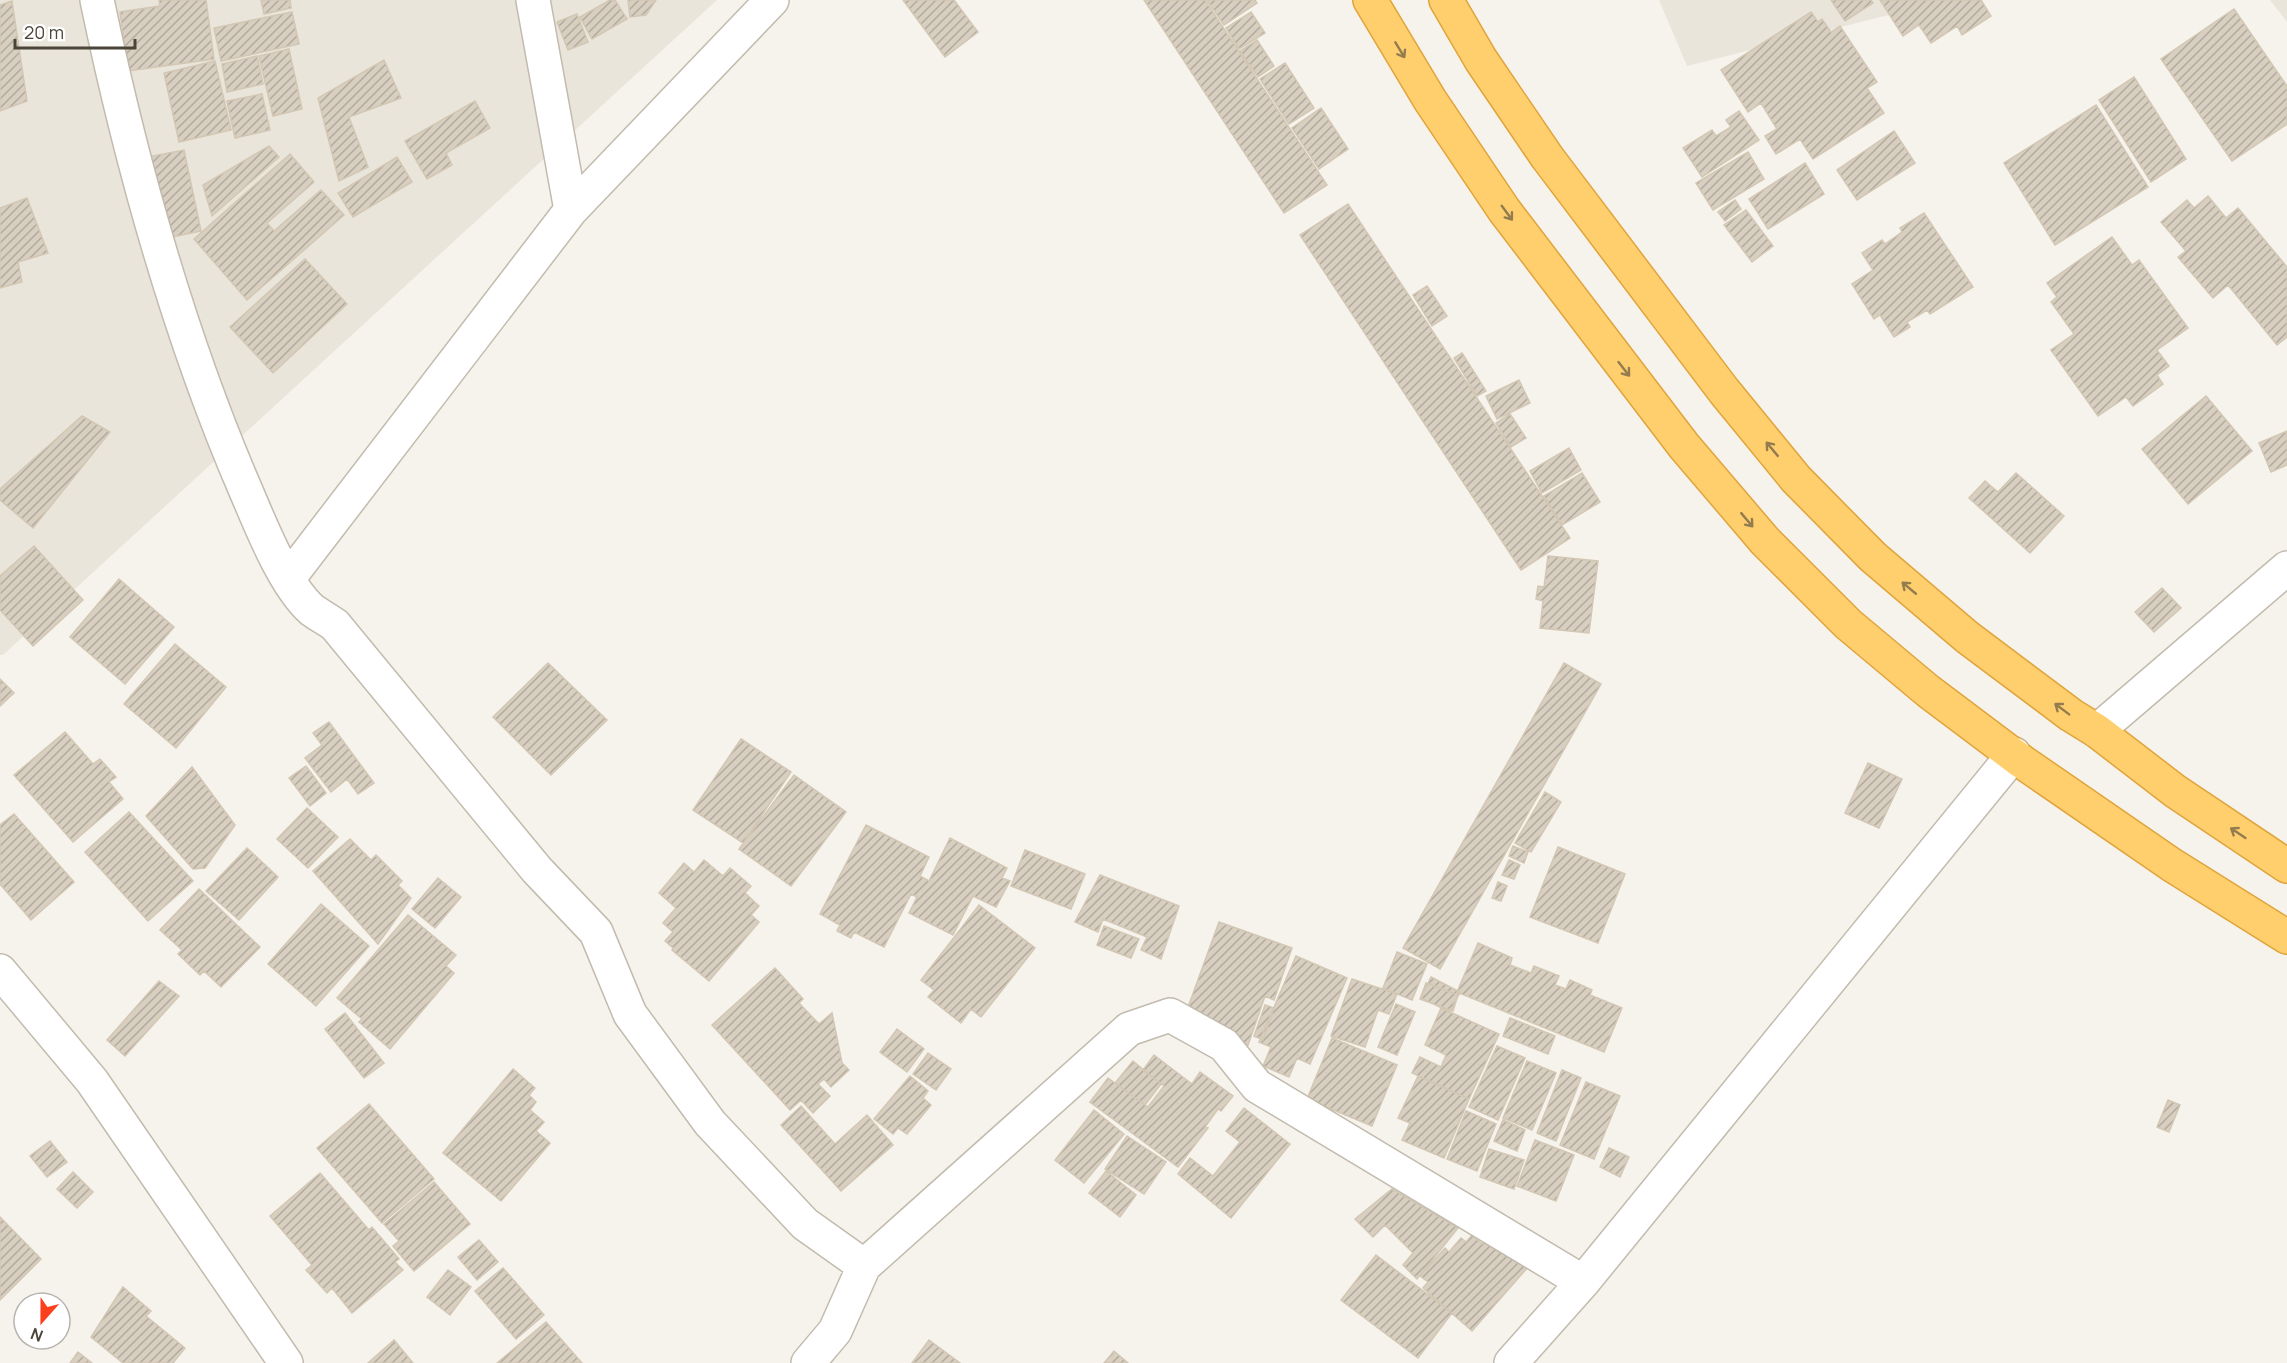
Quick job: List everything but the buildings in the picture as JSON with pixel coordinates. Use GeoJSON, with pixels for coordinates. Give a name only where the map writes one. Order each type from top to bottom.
{"type":"FeatureCollection","features":[{"type":"Feature","properties":{"kind":"highway"},"geometry":{"type":"LineString","coordinates":[[1370,0],[1430,100],[1504,210],[1684,446],[1765,541],[1848,624],[1928,691],[2172,865],[2287,937]]}},
{"type":"Feature","properties":{"kind":"highway"},"geometry":{"type":"LineString","coordinates":[[1446,0],[1481,60],[1554,166],[1724,391],[1796,479],[1873,556],[1967,637],[2070,715],[2097,731],[2175,791],[2287,866]]}},
{"type":"Feature","properties":{"kind":"street"},"geometry":{"type":"LineString","coordinates":[[97,0],[111,66],[172,297],[236,468],[264,536],[288,579],[312,609],[335,625],[537,870],[596,932],[630,1014],[710,1123],[805,1224],[864,1266]]}},
{"type":"Feature","properties":{"kind":"street"},"geometry":{"type":"LineString","coordinates":[[533,0],[571,210]]}},
{"type":"Feature","properties":{"kind":"street"},"geometry":{"type":"LineString","coordinates":[[288,579],[571,210],[772,0]]}},
{"type":"Feature","properties":{"kind":"street"},"geometry":{"type":"LineString","coordinates":[[2097,731],[2287,568]]}},
{"type":"Feature","properties":{"kind":"street"},"geometry":{"type":"LineString","coordinates":[[1511,1363],[1583,1282],[2014,754]]}},
{"type":"Feature","properties":{"kind":"street"},"geometry":{"type":"LineString","coordinates":[[0,971],[92,1081],[286,1363]]}},
{"type":"Feature","properties":{"kind":"street"},"geometry":{"type":"LineString","coordinates":[[808,1363],[835,1331],[864,1266],[1129,1029],[1170,1015],[1224,1045],[1257,1086],[1583,1282]]}},
{"type":"Feature","properties":{"kind":"shaded area"},"geometry":{"type":"Polygon","coordinates":[[[0,0],[717,0],[3,655],[0,655],[0,0]]]}},
{"type":"Feature","properties":{"kind":"shaded area"},"geometry":{"type":"Polygon","coordinates":[[[1659,0],[1948,0],[1687,66],[1659,0]]]}},
{"type":"Feature","properties":{"kind":"shaded area"},"geometry":{"type":"Polygon","coordinates":[[[2270,0],[2287,0],[2287,22],[2270,0]]]}}]}
